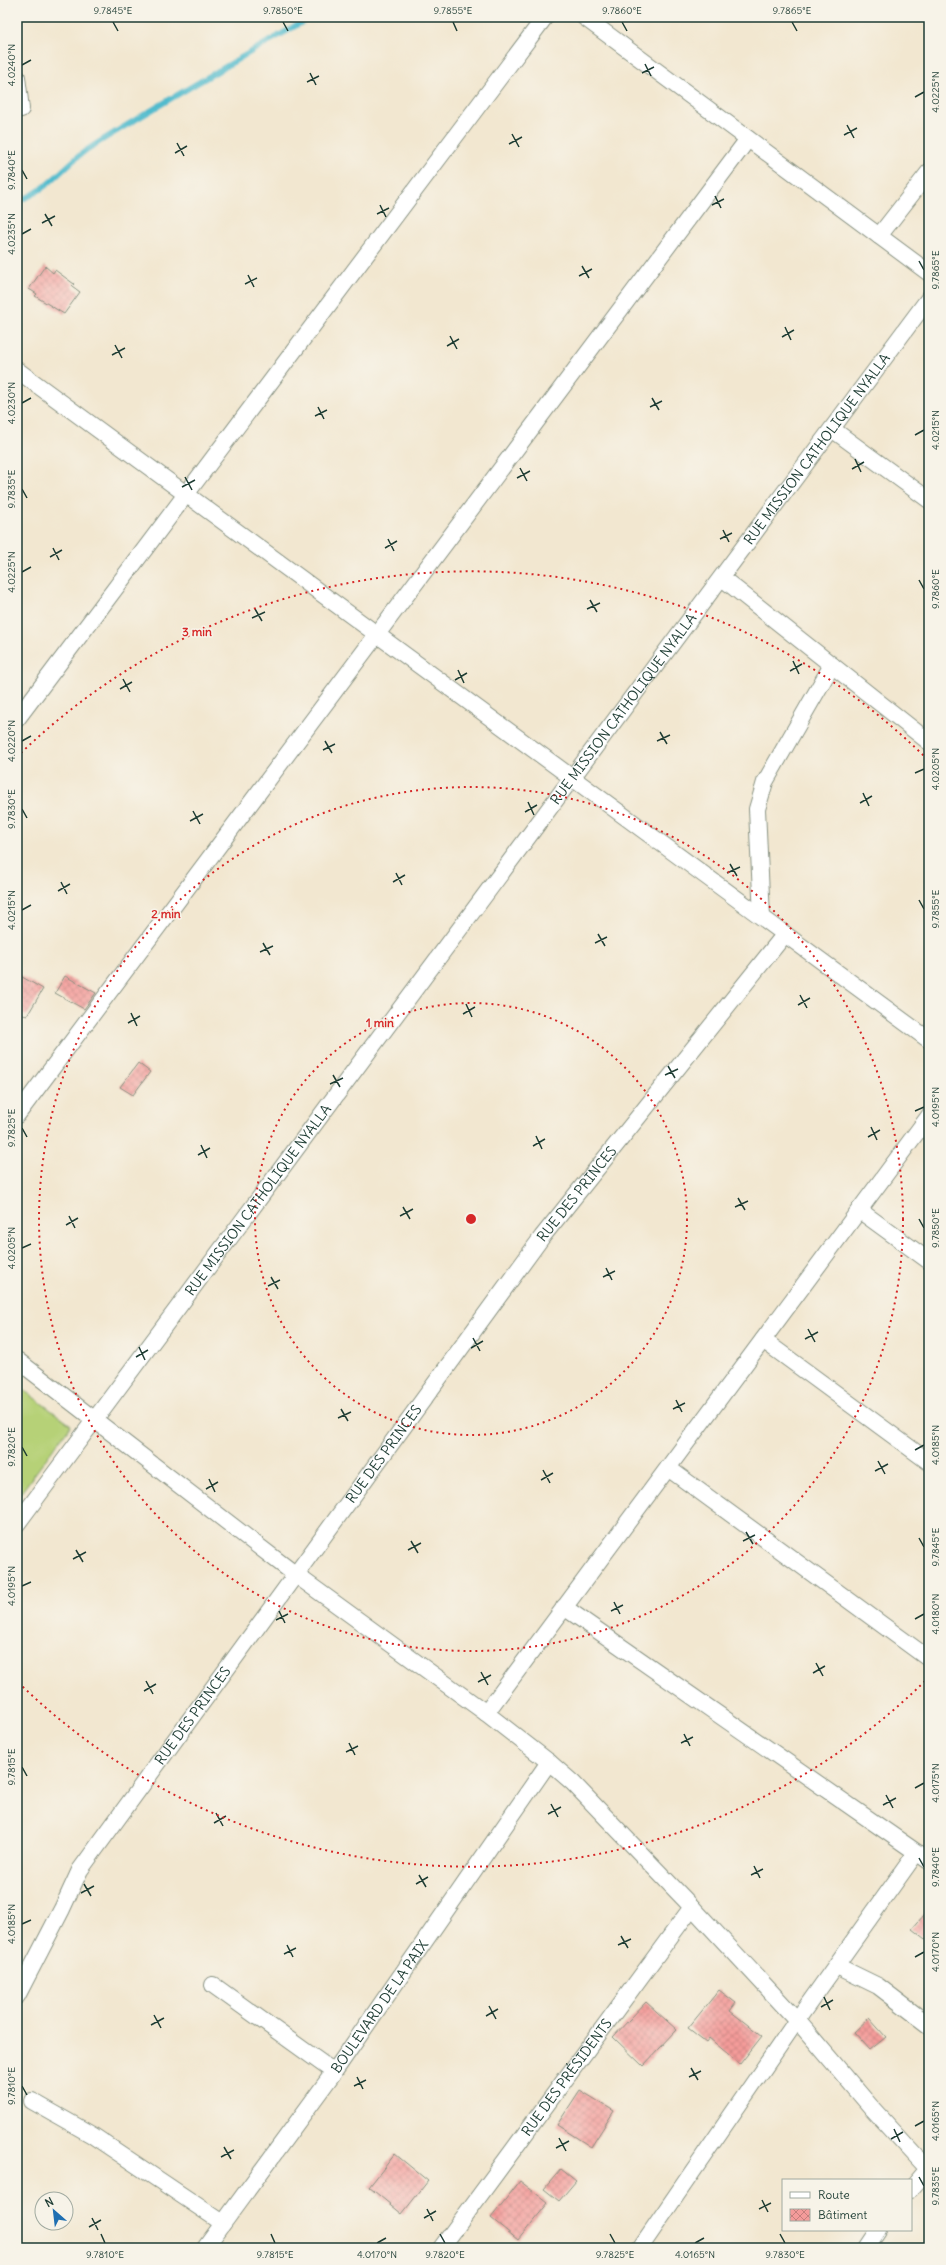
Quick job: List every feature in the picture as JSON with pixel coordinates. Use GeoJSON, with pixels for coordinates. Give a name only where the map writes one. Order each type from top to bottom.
{"type":"FeatureCollection","features":[{"type":"Feature","properties":{"kind":"street"},"geometry":{"type":"LineString","coordinates":[[17,719],[545,17]]}},
{"type":"Feature","properties":{"kind":"street"},"geometry":{"type":"LineString","coordinates":[[584,17],[929,273]]}},
{"type":"Feature","properties":{"kind":"street"},"geometry":{"type":"LineString","coordinates":[[17,77],[21,109]]}},
{"type":"Feature","properties":{"kind":"street"},"geometry":{"type":"LineString","coordinates":[[17,1115],[748,139]]}},
{"type":"Feature","properties":{"kind":"street"},"geometry":{"type":"LineString","coordinates":[[879,236],[929,172]]}},
{"type":"Feature","properties":{"kind":"street","name":"RUE MISSION CATHOLIQUE NYALLA"},"geometry":{"type":"LineString","coordinates":[[17,1524],[929,298]]}},
{"type":"Feature","properties":{"kind":"street"},"geometry":{"type":"LineString","coordinates":[[17,370],[929,1040]]}},
{"type":"Feature","properties":{"kind":"street"},"geometry":{"type":"LineString","coordinates":[[832,429],[929,500]]}},
{"type":"Feature","properties":{"kind":"street"},"geometry":{"type":"LineString","coordinates":[[722,578],[929,742]]}},
{"type":"Feature","properties":{"kind":"street"},"geometry":{"type":"LineString","coordinates":[[762,917],[757,809],[765,782],[832,664]]}},
{"type":"Feature","properties":{"kind":"street","name":"RUE DES PRINCES"},"geometry":{"type":"LineString","coordinates":[[17,1996],[62,1910],[80,1870],[542,1237],[785,934]]}},
{"type":"Feature","properties":{"kind":"street"},"geometry":{"type":"LineString","coordinates":[[486,1713],[929,1116]]}},
{"type":"Feature","properties":{"kind":"street"},"geometry":{"type":"LineString","coordinates":[[860,1210],[929,1261]]}},
{"type":"Feature","properties":{"kind":"street"},"geometry":{"type":"LineString","coordinates":[[763,1340],[929,1462]]}},
{"type":"Feature","properties":{"kind":"street"},"geometry":{"type":"LineString","coordinates":[[17,1360],[296,1575],[486,1713],[549,1762],[573,1783],[692,1907],[797,2020],[871,2107],[928,2169],[912,2188]]}},
{"type":"Feature","properties":{"kind":"street"},"geometry":{"type":"LineString","coordinates":[[668,1468],[929,1659]]}},
{"type":"Feature","properties":{"kind":"street"},"geometry":{"type":"LineString","coordinates":[[564,1607],[923,1857],[837,1966],[797,2020],[640,2248]]}},
{"type":"Feature","properties":{"kind":"street","name":"BOULEVARD DE LA PAIX"},"geometry":{"type":"LineString","coordinates":[[205,2248],[334,2072],[549,1762]]}},
{"type":"Feature","properties":{"kind":"street","name":"RUE DES PRÉSIDENTS"},"geometry":{"type":"LineString","coordinates":[[441,2248],[692,1907]]}},
{"type":"Feature","properties":{"kind":"street"},"geometry":{"type":"LineString","coordinates":[[837,1966],[878,1986],[929,2025]]}},
{"type":"Feature","properties":{"kind":"street"},"geometry":{"type":"LineString","coordinates":[[213,1985],[334,2072]]}},
{"type":"Feature","properties":{"kind":"street"},"geometry":{"type":"LineString","coordinates":[[32,2101],[92,2135],[223,2223]]}},
{"type":"Feature","properties":{"kind":"street"},"geometry":{"type":"LineString","coordinates":[[866,2248],[877,2231]]}},
{"type":"Feature","properties":{"kind":"green space"},"geometry":{"type":"Polygon","coordinates":[[[17,1385],[71,1425],[17,1498],[17,1385]]]}},
{"type":"Feature","properties":{"kind":"building"},"geometry":{"type":"Polygon","coordinates":[[[45,266],[53,273],[55,270],[74,284],[72,286],[80,292],[64,314],[35,296],[37,294],[29,289],[45,266]]]}},
{"type":"Feature","properties":{"kind":"building"},"geometry":{"type":"Polygon","coordinates":[[[17,974],[43,989],[27,1016],[17,1011],[17,974]]]}},
{"type":"Feature","properties":{"kind":"building"},"geometry":{"type":"Polygon","coordinates":[[[65,976],[96,993],[84,1009],[55,993],[65,976]]]}},
{"type":"Feature","properties":{"kind":"building"},"geometry":{"type":"Polygon","coordinates":[[[138,1063],[150,1072],[133,1095],[120,1087],[138,1063]]]}},
{"type":"Feature","properties":{"kind":"building"},"geometry":{"type":"Polygon","coordinates":[[[929,1909],[929,1942],[912,1929],[929,1909]]]}},
{"type":"Feature","properties":{"kind":"building"},"geometry":{"type":"Polygon","coordinates":[[[719,1990],[736,2003],[730,2011],[762,2036],[740,2064],[709,2038],[706,2042],[688,2028],[719,1990]]]}},
{"type":"Feature","properties":{"kind":"building"},"geometry":{"type":"Polygon","coordinates":[[[646,2002],[677,2030],[643,2066],[613,2037],[646,2002]]]}},
{"type":"Feature","properties":{"kind":"building"},"geometry":{"type":"Polygon","coordinates":[[[869,2018],[886,2037],[870,2050],[854,2032],[869,2018]]]}},
{"type":"Feature","properties":{"kind":"building"},"geometry":{"type":"Polygon","coordinates":[[[580,2090],[614,2111],[591,2147],[557,2125],[580,2090]]]}},
{"type":"Feature","properties":{"kind":"building"},"geometry":{"type":"Polygon","coordinates":[[[395,2154],[428,2181],[402,2214],[369,2187],[395,2154]]]}},
{"type":"Feature","properties":{"kind":"building"},"geometry":{"type":"Polygon","coordinates":[[[561,2169],[576,2181],[559,2201],[544,2189],[561,2169]]]}},
{"type":"Feature","properties":{"kind":"building"},"geometry":{"type":"Polygon","coordinates":[[[520,2181],[548,2203],[518,2240],[491,2218],[520,2181]]]}},
{"type":"Feature","properties":{"kind":"waterway"},"geometry":{"type":"LineString","coordinates":[[17,201],[28,197],[47,185],[91,147],[173,97],[311,17]]}}]}
